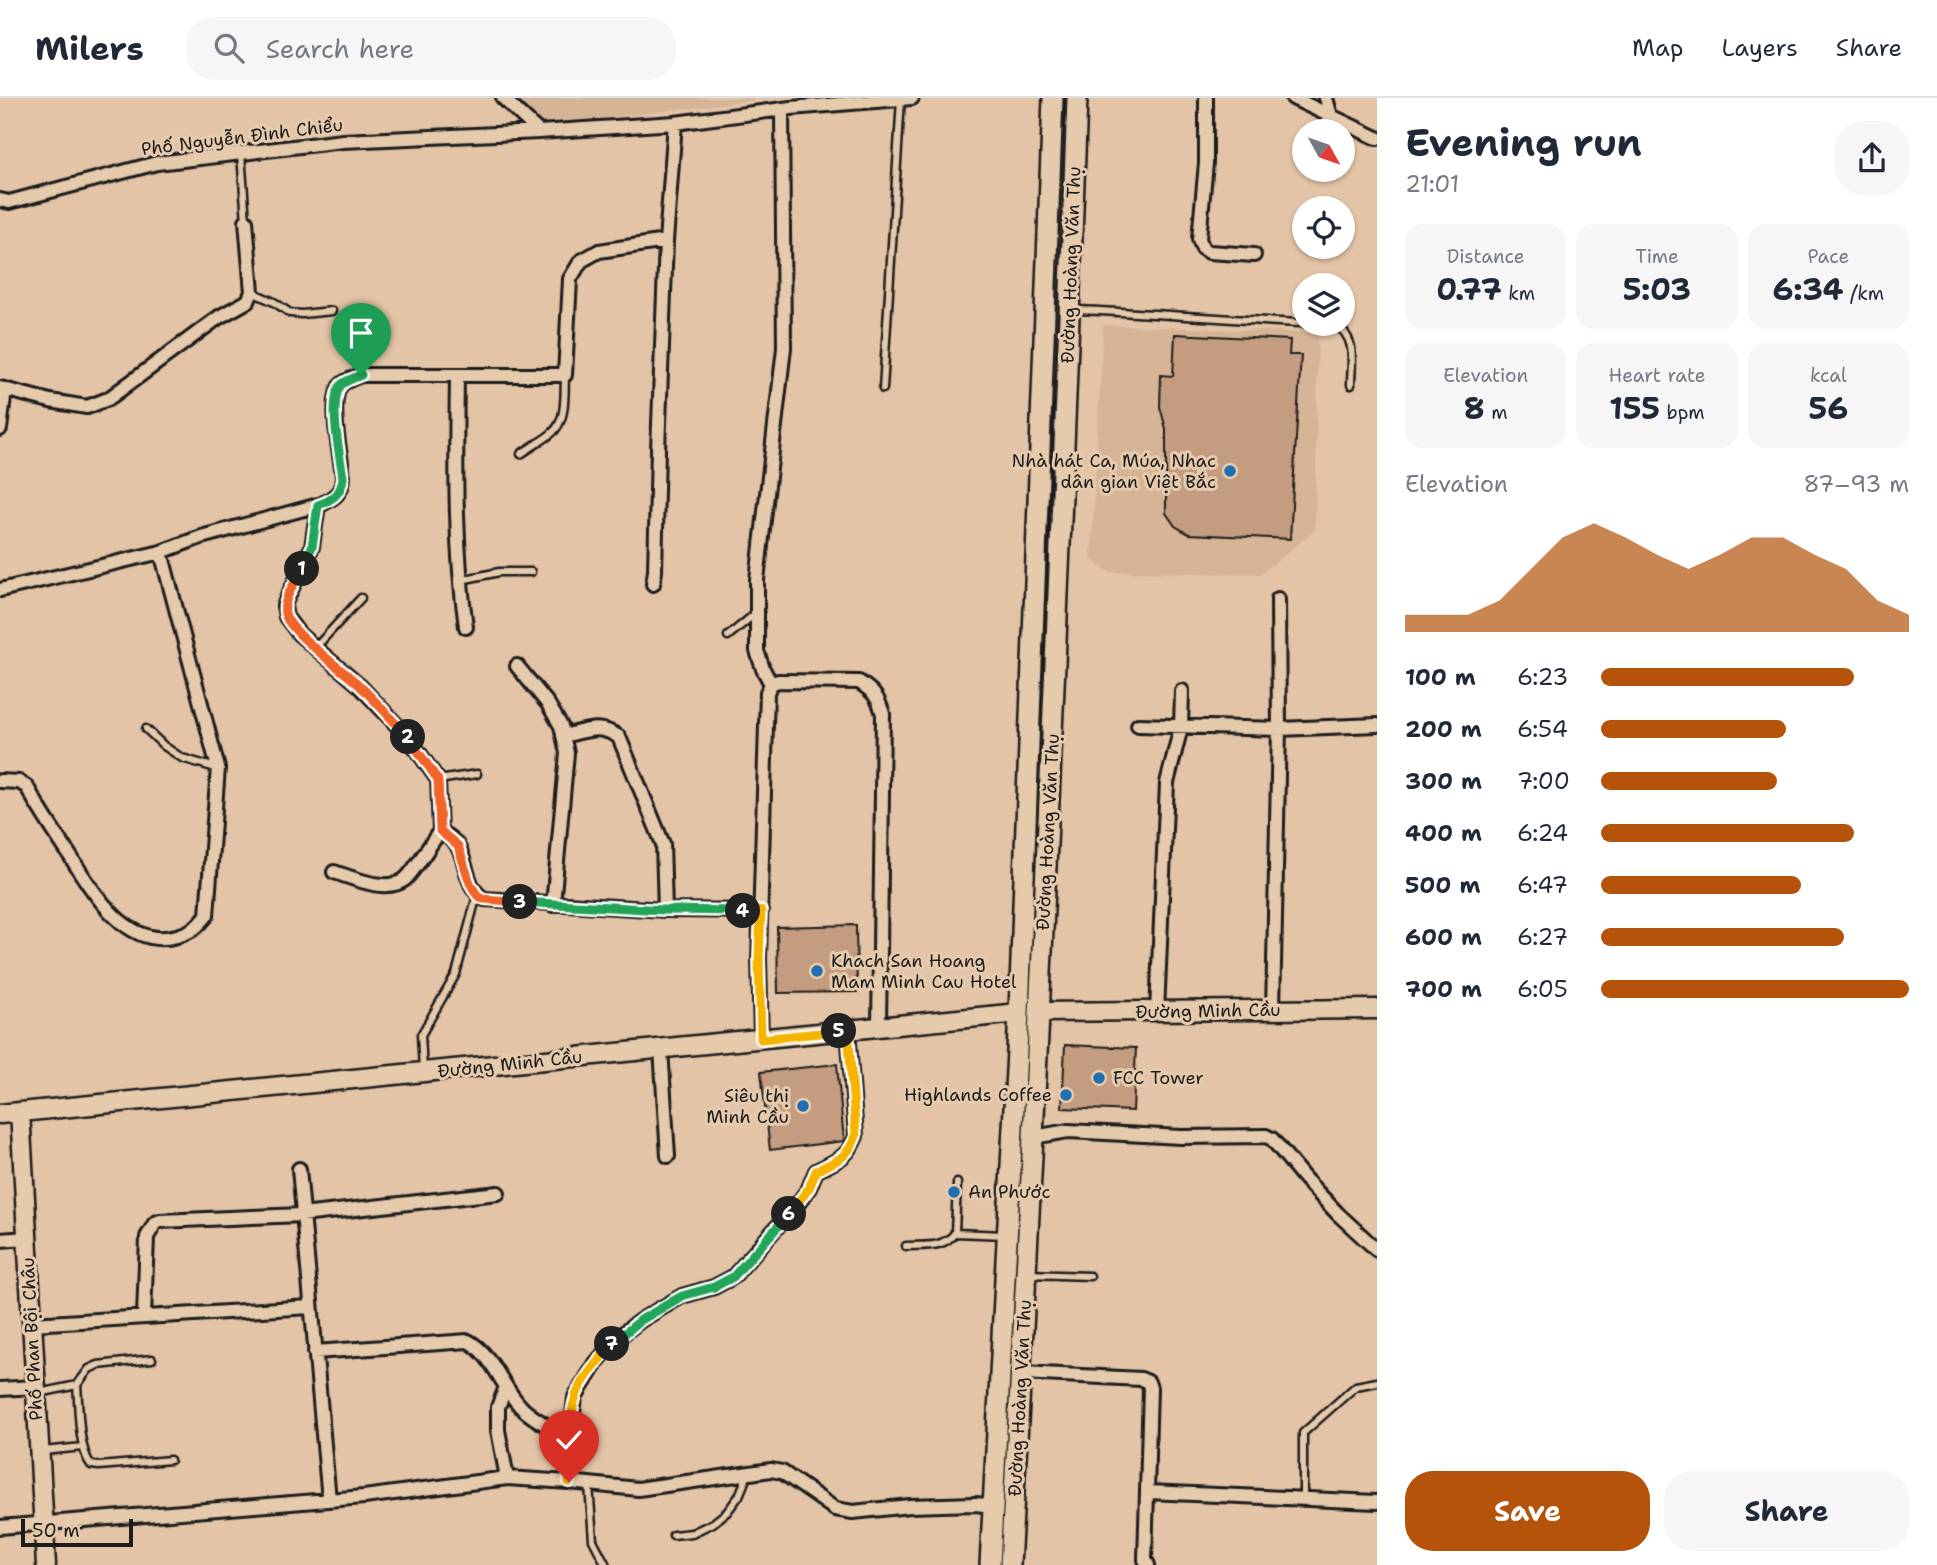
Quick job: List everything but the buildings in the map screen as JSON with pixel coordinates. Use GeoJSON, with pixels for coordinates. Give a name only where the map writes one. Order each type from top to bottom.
{"type":"FeatureCollection","features":[{"type":"Feature","properties":{"kind":"main road","name":"Đường Hoàng Văn Thụ"},"geometry":{"type":"LineString","coordinates":[[990,1565],[1019,1013],[1053,98]]}},
{"type":"Feature","properties":{"kind":"main road","name":"Đường Hoàng Văn Thụ"},"geometry":{"type":"LineString","coordinates":[[1010,1565],[1040,1012],[1077,98]]}},
{"type":"Feature","properties":{"kind":"main road"},"geometry":{"type":"LineString","coordinates":[[1036,566],[1060,568]]}},
{"type":"Feature","properties":{"kind":"main road"},"geometry":{"type":"LineString","coordinates":[[1019,1013],[1040,1012]]}},
{"type":"Feature","properties":{"kind":"main road"},"geometry":{"type":"LineString","coordinates":[[999,1387],[1021,1380]]}},
{"type":"Feature","properties":{"kind":"street"},"geometry":{"type":"LineString","coordinates":[[503,98],[539,132]]}},
{"type":"Feature","properties":{"kind":"street","name":"Phố Nguyễn Đình Chiểu"},"geometry":{"type":"LineString","coordinates":[[0,200],[9,202],[157,163],[343,141],[676,123],[782,109],[912,98]]}},
{"type":"Feature","properties":{"kind":"street"},"geometry":{"type":"LineString","coordinates":[[1206,98],[1206,163],[1199,239],[1203,249],[1209,252],[1254,255]]}},
{"type":"Feature","properties":{"kind":"street"},"geometry":{"type":"LineString","coordinates":[[1293,98],[1377,138]]}},
{"type":"Feature","properties":{"kind":"street"},"geometry":{"type":"LineString","coordinates":[[1326,98],[1331,116]]}},
{"type":"Feature","properties":{"kind":"street"},"geometry":{"type":"LineString","coordinates":[[771,684],[757,651],[757,580],[784,348],[782,109]]}},
{"type":"Feature","properties":{"kind":"street"},"geometry":{"type":"LineString","coordinates":[[653,584],[656,571],[666,242],[676,123]]}},
{"type":"Feature","properties":{"kind":"street"},"geometry":{"type":"LineString","coordinates":[[0,429],[2,388],[50,401],[87,407],[108,399],[219,317],[248,301],[252,292],[246,221]]}},
{"type":"Feature","properties":{"kind":"street"},"geometry":{"type":"LineString","coordinates":[[0,590],[161,552],[201,537],[318,505],[337,495],[342,486],[335,404],[340,386],[361,375],[565,375],[570,279],[581,261],[599,251],[666,242]]}},
{"type":"Feature","properties":{"kind":"street"},"geometry":{"type":"LineString","coordinates":[[457,375],[456,505],[460,580],[467,627]]}},
{"type":"Feature","properties":{"kind":"street"},"geometry":{"type":"LineString","coordinates":[[318,505],[312,547],[288,596],[286,617],[299,634],[360,686],[408,737],[438,780],[440,831],[405,880],[392,885],[371,884],[334,872]]}},
{"type":"Feature","properties":{"kind":"street"},"geometry":{"type":"LineString","coordinates":[[0,780],[19,782],[27,787],[101,903],[129,927],[149,937],[169,938],[191,932],[198,927],[206,915],[218,768],[161,552]]}},
{"type":"Feature","properties":{"kind":"street"},"geometry":{"type":"LineString","coordinates":[[1273,1010],[1279,729],[1278,599]]}},
{"type":"Feature","properties":{"kind":"street"},"geometry":{"type":"LineString","coordinates":[[517,666],[548,704],[561,726],[567,753],[553,905]]}},
{"type":"Feature","properties":{"kind":"street"},"geometry":{"type":"LineString","coordinates":[[761,1039],[759,958],[767,692],[771,684],[778,681],[859,682],[878,698],[883,714],[879,1027]]}},
{"type":"Feature","properties":{"kind":"street"},"geometry":{"type":"LineString","coordinates":[[1157,1012],[1167,783],[1181,727],[1182,691]]}},
{"type":"Feature","properties":{"kind":"street"},"geometry":{"type":"LineString","coordinates":[[1138,725],[1279,729],[1377,725]]}},
{"type":"Feature","properties":{"kind":"street"},"geometry":{"type":"LineString","coordinates":[[563,736],[594,729],[608,729],[619,737],[663,844],[664,910]]}},
{"type":"Feature","properties":{"kind":"street"},"geometry":{"type":"LineString","coordinates":[[440,831],[458,846],[470,883],[477,895],[484,899],[664,910],[761,911]]}},
{"type":"Feature","properties":{"kind":"street","name":"Đường Minh Cầu"},"geometry":{"type":"LineString","coordinates":[[1040,1012],[1377,1009]]}},
{"type":"Feature","properties":{"kind":"street","name":"Đường Minh Cầu"},"geometry":{"type":"LineString","coordinates":[[0,1114],[1019,1013]]}},
{"type":"Feature","properties":{"kind":"street"},"geometry":{"type":"LineString","coordinates":[[569,1482],[575,1397],[596,1363],[616,1339],[641,1320],[682,1296],[714,1287],[733,1277],[799,1202],[816,1171],[842,1158],[851,1150],[856,1136],[848,1030]]}},
{"type":"Feature","properties":{"kind":"street"},"geometry":{"type":"LineString","coordinates":[[661,1049],[668,1156]]}},
{"type":"Feature","properties":{"kind":"street","name":"Phố Phan Bội Châu"},"geometry":{"type":"LineString","coordinates":[[20,1112],[46,1565]]}},
{"type":"Feature","properties":{"kind":"street"},"geometry":{"type":"LineString","coordinates":[[1034,1137],[1068,1131],[1181,1138],[1266,1136],[1272,1139],[1338,1214],[1377,1250]]}},
{"type":"Feature","properties":{"kind":"street"},"geometry":{"type":"LineString","coordinates":[[299,1169],[329,1500]]}},
{"type":"Feature","properties":{"kind":"street"},"geometry":{"type":"LineString","coordinates":[[144,1316],[148,1237],[155,1223],[160,1221],[302,1214],[498,1192]]}},
{"type":"Feature","properties":{"kind":"street"},"geometry":{"type":"LineString","coordinates":[[0,1240],[27,1238]]}},
{"type":"Feature","properties":{"kind":"street"},"geometry":{"type":"LineString","coordinates":[[32,1324],[310,1307]]}},
{"type":"Feature","properties":{"kind":"street"},"geometry":{"type":"LineString","coordinates":[[315,1352],[468,1341],[476,1345],[487,1358],[523,1409],[570,1439]]}},
{"type":"Feature","properties":{"kind":"street"},"geometry":{"type":"LineString","coordinates":[[1021,1380],[1141,1379],[1148,1382],[1150,1388],[1145,1560],[1148,1565]]}},
{"type":"Feature","properties":{"kind":"street"},"geometry":{"type":"LineString","coordinates":[[506,1387],[498,1407],[498,1430],[507,1478]]}},
{"type":"Feature","properties":{"kind":"street"},"geometry":{"type":"LineString","coordinates":[[0,1389],[35,1390]]}},
{"type":"Feature","properties":{"kind":"street"},"geometry":{"type":"LineString","coordinates":[[0,1527],[364,1497],[507,1478],[638,1489],[771,1470],[782,1472],[835,1509],[853,1512],[910,1506],[993,1506]]}},
{"type":"Feature","properties":{"kind":"street"},"geometry":{"type":"LineString","coordinates":[[1148,1492],[1377,1502]]}},
{"type":"Feature","properties":{"kind":"lane"},"geometry":{"type":"LineString","coordinates":[[883,389],[901,99]]}},
{"type":"Feature","properties":{"kind":"lane"},"geometry":{"type":"LineString","coordinates":[[241,154],[246,221]]}},
{"type":"Feature","properties":{"kind":"lane"},"geometry":{"type":"LineString","coordinates":[[252,292],[275,302],[290,313],[332,312]]}},
{"type":"Feature","properties":{"kind":"lane"},"geometry":{"type":"LineString","coordinates":[[1069,309],[1292,323]]}},
{"type":"Feature","properties":{"kind":"lane"},"geometry":{"type":"LineString","coordinates":[[1348,336],[1352,350],[1351,385]]}},
{"type":"Feature","properties":{"kind":"lane"},"geometry":{"type":"LineString","coordinates":[[521,454],[552,434],[558,427],[563,412],[565,375]]}},
{"type":"Feature","properties":{"kind":"lane"},"geometry":{"type":"LineString","coordinates":[[460,580],[499,572],[531,572]]}},
{"type":"Feature","properties":{"kind":"lane"},"geometry":{"type":"LineString","coordinates":[[315,648],[361,598]]}},
{"type":"Feature","properties":{"kind":"lane"},"geometry":{"type":"LineString","coordinates":[[728,636],[757,612]]}},
{"type":"Feature","properties":{"kind":"lane"},"geometry":{"type":"LineString","coordinates":[[146,729],[182,758],[218,768]]}},
{"type":"Feature","properties":{"kind":"lane"},"geometry":{"type":"LineString","coordinates":[[438,780],[477,774]]}},
{"type":"Feature","properties":{"kind":"lane"},"geometry":{"type":"LineString","coordinates":[[423,1072],[421,1035],[456,974],[477,895]]}},
{"type":"Feature","properties":{"kind":"lane"},"geometry":{"type":"LineString","coordinates":[[906,1245],[942,1244],[949,1241],[955,1233],[957,1183]]}},
{"type":"Feature","properties":{"kind":"lane"},"geometry":{"type":"LineString","coordinates":[[955,1233],[1007,1235]]}},
{"type":"Feature","properties":{"kind":"lane"},"geometry":{"type":"LineString","coordinates":[[1027,1274],[1090,1276]]}},
{"type":"Feature","properties":{"kind":"lane"},"geometry":{"type":"LineString","coordinates":[[152,1359],[98,1364],[89,1369],[77,1385],[83,1447],[86,1459],[91,1465],[170,1460]]}},
{"type":"Feature","properties":{"kind":"lane"},"geometry":{"type":"LineString","coordinates":[[1303,1499],[1303,1433],[1356,1386],[1377,1381]]}},
{"type":"Feature","properties":{"kind":"lane"},"geometry":{"type":"LineString","coordinates":[[35,1390],[77,1385]]}},
{"type":"Feature","properties":{"kind":"lane"},"geometry":{"type":"LineString","coordinates":[[38,1452],[83,1447]]}},
{"type":"Feature","properties":{"kind":"lane"},"geometry":{"type":"LineString","coordinates":[[673,1535],[692,1533],[713,1523],[727,1512],[740,1496],[748,1474]]}},
{"type":"Feature","properties":{"kind":"lane"},"geometry":{"type":"LineString","coordinates":[[589,1485],[593,1540],[606,1565]]}},
{"type":"Feature","properties":{"kind":"shaded area"},"geometry":{"type":"Polygon","coordinates":[[[514,98],[770,98],[541,126],[514,98]]]}},
{"type":"Feature","properties":{"kind":"shaded area"},"geometry":{"type":"Polygon","coordinates":[[[1103,325],[1292,332],[1292,336],[1318,336],[1315,530],[1261,574],[1110,572],[1091,560],[1103,325]]]}},
{"type":"Feature","properties":{"kind":"place","name":"Nhà hát Ca, Múa, Nhạc dân gian Việt Bắc"},"geometry":{"type":"Point","coordinates":[1230,471]}},
{"type":"Feature","properties":{"kind":"place","name":"Khach San Hoang Mam Minh Cau Hotel"},"geometry":{"type":"Point","coordinates":[817,971]}},
{"type":"Feature","properties":{"kind":"place","name":"FCC Tower"},"geometry":{"type":"Point","coordinates":[1099,1078]}},
{"type":"Feature","properties":{"kind":"place","name":"Highlands Coffee"},"geometry":{"type":"Point","coordinates":[1066,1095]}},
{"type":"Feature","properties":{"kind":"place","name":"Siêu thị Minh Cầu"},"geometry":{"type":"Point","coordinates":[803,1106]}},
{"type":"Feature","properties":{"kind":"place","name":"An Phước"},"geometry":{"type":"Point","coordinates":[954,1192]}},
{"type":"Feature","properties":{"kind":"route"},"geometry":{"type":"LineString","coordinates":[[361,375],[340,386],[335,404],[342,486],[337,495],[318,505],[312,547],[288,596],[286,617],[299,634],[360,686],[408,737],[438,780],[440,831],[458,846],[470,883],[477,895],[484,899],[553,905],[761,911],[761,1039],[848,1030],[856,1136],[851,1150],[842,1158],[816,1171],[799,1202],[733,1277],[714,1287],[682,1296],[641,1320],[616,1339],[596,1363],[575,1397],[569,1482]]}}]}
